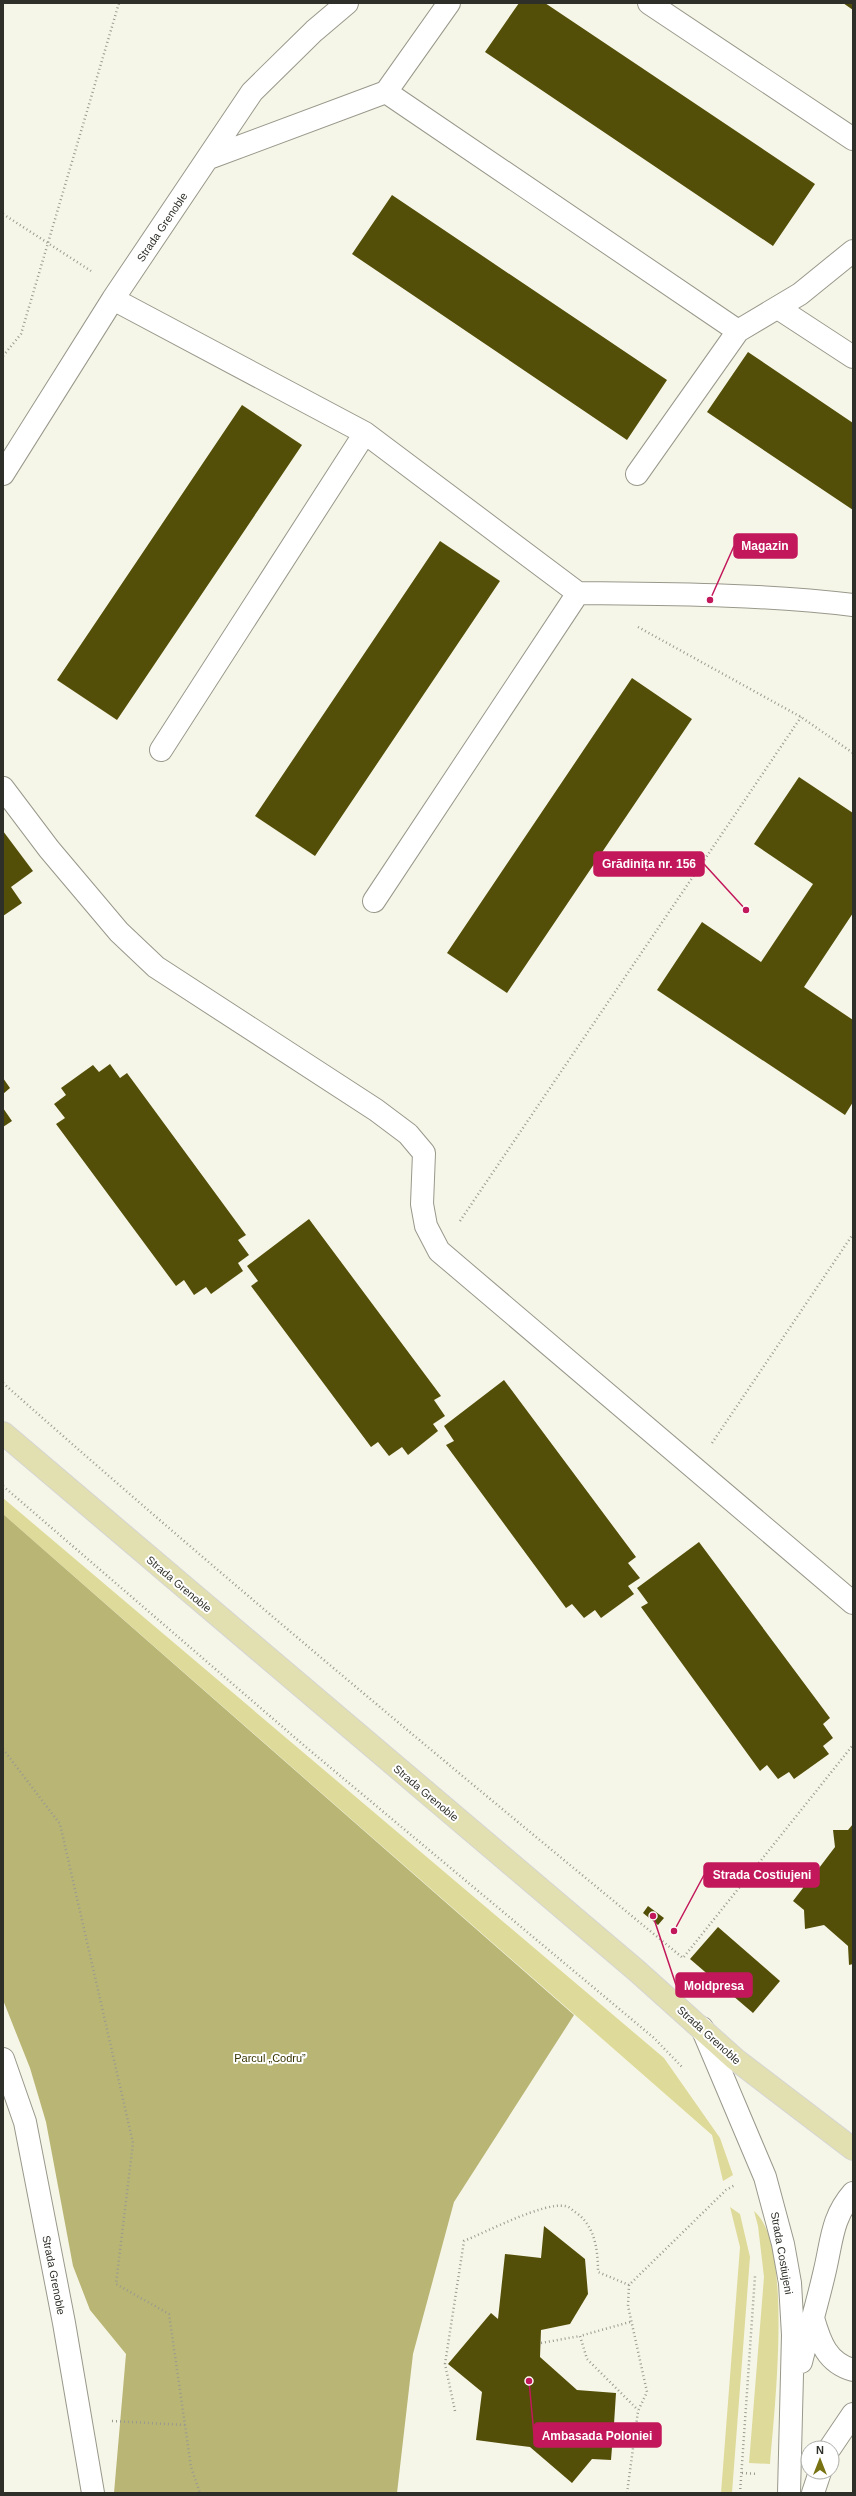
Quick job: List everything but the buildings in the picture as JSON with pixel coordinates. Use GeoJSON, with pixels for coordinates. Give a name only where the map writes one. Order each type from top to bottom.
{"type":"FeatureCollection","features":[{"type":"Feature","properties":{"kind":"main road","name":"Strada Grenoble"},"geometry":{"type":"LineString","coordinates":[[3,1433],[702,2028],[735,2059],[853,2149]]}},
{"type":"Feature","properties":{"kind":"street","name":"Strada Grenoble"},"geometry":{"type":"LineString","coordinates":[[3,474],[113,299],[252,92],[314,31],[347,3]]}},
{"type":"Feature","properties":{"kind":"street"},"geometry":{"type":"LineString","coordinates":[[209,158],[386,92],[449,3]]}},
{"type":"Feature","properties":{"kind":"street"},"geometry":{"type":"LineString","coordinates":[[649,3],[853,139]]}},
{"type":"Feature","properties":{"kind":"street"},"geometry":{"type":"LineString","coordinates":[[386,92],[738,331]]}},
{"type":"Feature","properties":{"kind":"street"},"geometry":{"type":"LineString","coordinates":[[637,474],[738,331],[800,294],[853,251]]}},
{"type":"Feature","properties":{"kind":"street"},"geometry":{"type":"LineString","coordinates":[[113,299],[365,433],[578,593],[715,594],[811,600],[853,605]]}},
{"type":"Feature","properties":{"kind":"street"},"geometry":{"type":"LineString","coordinates":[[778,308],[853,357]]}},
{"type":"Feature","properties":{"kind":"street"},"geometry":{"type":"LineString","coordinates":[[161,750],[365,433]]}},
{"type":"Feature","properties":{"kind":"street"},"geometry":{"type":"LineString","coordinates":[[374,901],[578,593]]}},
{"type":"Feature","properties":{"kind":"street"},"geometry":{"type":"LineString","coordinates":[[3,788],[49,849],[119,932],[156,967],[376,1110],[408,1134],[424,1153],[422,1204],[426,1226],[439,1251],[853,1603]]}},
{"type":"Feature","properties":{"kind":"street","name":"Strada Costiujeni"},"geometry":{"type":"LineString","coordinates":[[702,2028],[765,2177],[776,2212],[790,2283],[793,2335],[793,2392],[788,2477],[789,2493]]}},
{"type":"Feature","properties":{"kind":"street","name":"Strada Grenoble"},"geometry":{"type":"LineString","coordinates":[[3,2059],[25,2122],[64,2323],[93,2493]]}},
{"type":"Feature","properties":{"kind":"street"},"geometry":{"type":"LineString","coordinates":[[793,2392],[813,2318],[833,2230],[842,2206],[853,2193]]}},
{"type":"Feature","properties":{"kind":"street"},"geometry":{"type":"LineString","coordinates":[[813,2318],[819,2338],[830,2358],[853,2370]]}},
{"type":"Feature","properties":{"kind":"street"},"geometry":{"type":"LineString","coordinates":[[835,2440],[853,2414]]}},
{"type":"Feature","properties":{"kind":"street"},"geometry":{"type":"LineString","coordinates":[[813,2493],[817,2480]]}},
{"type":"Feature","properties":{"kind":"path"},"geometry":{"type":"LineString","coordinates":[[3,356],[21,334],[49,244],[119,3]]}},
{"type":"Feature","properties":{"kind":"path"},"geometry":{"type":"LineString","coordinates":[[3,214],[91,271]]}},
{"type":"Feature","properties":{"kind":"path"},"geometry":{"type":"LineString","coordinates":[[634,624],[801,716],[853,753]]}},
{"type":"Feature","properties":{"kind":"path"},"geometry":{"type":"LineString","coordinates":[[439,1251],[801,716]]}},
{"type":"Feature","properties":{"kind":"path"},"geometry":{"type":"LineString","coordinates":[[695,1468],[853,1234]]}},
{"type":"Feature","properties":{"kind":"path"},"geometry":{"type":"LineString","coordinates":[[3,1383],[110,1478],[433,1753],[683,1958],[853,1745]]}},
{"type":"Feature","properties":{"kind":"path"},"geometry":{"type":"LineString","coordinates":[[3,1486],[307,1748],[654,2038],[687,2073]]}},
{"type":"Feature","properties":{"kind":"path"},"geometry":{"type":"LineString","coordinates":[[3,1749],[60,1824],[133,2143],[116,2284],[169,2314],[191,2467],[200,2493]]}},
{"type":"Feature","properties":{"kind":"path"},"geometry":{"type":"LineString","coordinates":[[627,2493],[638,2411],[647,2392],[630,2322],[628,2306],[629,2286],[726,2190],[741,2182]]}},
{"type":"Feature","properties":{"kind":"path"},"geometry":{"type":"LineString","coordinates":[[454,2411],[444,2364],[464,2241],[550,2206],[566,2206],[583,2217],[592,2232],[598,2258],[598,2272],[629,2286]]}},
{"type":"Feature","properties":{"kind":"path"},"geometry":{"type":"LineString","coordinates":[[740,2493],[756,2270]]}},
{"type":"Feature","properties":{"kind":"path"},"geometry":{"type":"LineString","coordinates":[[541,2343],[580,2336],[630,2322]]}},
{"type":"Feature","properties":{"kind":"path"},"geometry":{"type":"LineString","coordinates":[[580,2336],[587,2359],[638,2411]]}},
{"type":"Feature","properties":{"kind":"path"},"geometry":{"type":"LineString","coordinates":[[116,2421],[185,2424]]}},
{"type":"Feature","properties":{"kind":"shaded area"},"geometry":{"type":"Polygon","coordinates":[[[3,1498],[664,2058],[720,2138],[733,2175],[723,2181],[712,2135],[3,1514],[3,1498]]]}},
{"type":"Feature","properties":{"kind":"shaded area"},"geometry":{"type":"Polygon","coordinates":[[[730,2207],[740,2214],[750,2257],[732,2493],[721,2493],[740,2247],[730,2207]]]}},
{"type":"Feature","properties":{"kind":"shaded area"},"geometry":{"type":"Polygon","coordinates":[[[754,2211],[766,2229],[774,2257],[778,2292],[777,2370],[770,2464],[749,2463],[764,2277],[758,2226],[754,2211]]]}},
{"type":"Feature","properties":{"kind":"green space","name":"Parcul „Codru”"},"geometry":{"type":"Polygon","coordinates":[[[3,1514],[574,2015],[454,2202],[413,2354],[397,2493],[114,2493],[126,2354],[90,2310],[73,2266],[46,2122],[30,2068],[3,2000],[3,1514]]]}},
{"type":"Feature","properties":{"kind":"place","name":"Magazin"},"geometry":{"type":"Point","coordinates":[710,600]}},
{"type":"Feature","properties":{"kind":"place","name":"Grădinița nr. 156"},"geometry":{"type":"Point","coordinates":[746,910]}},
{"type":"Feature","properties":{"kind":"place","name":"Moldpresa"},"geometry":{"type":"Point","coordinates":[653,1916]}},
{"type":"Feature","properties":{"kind":"place","name":"Strada Costiujeni"},"geometry":{"type":"Point","coordinates":[674,1931]}},
{"type":"Feature","properties":{"kind":"place","name":"Ambasada Poloniei"},"geometry":{"type":"Point","coordinates":[529,2381]}}]}
